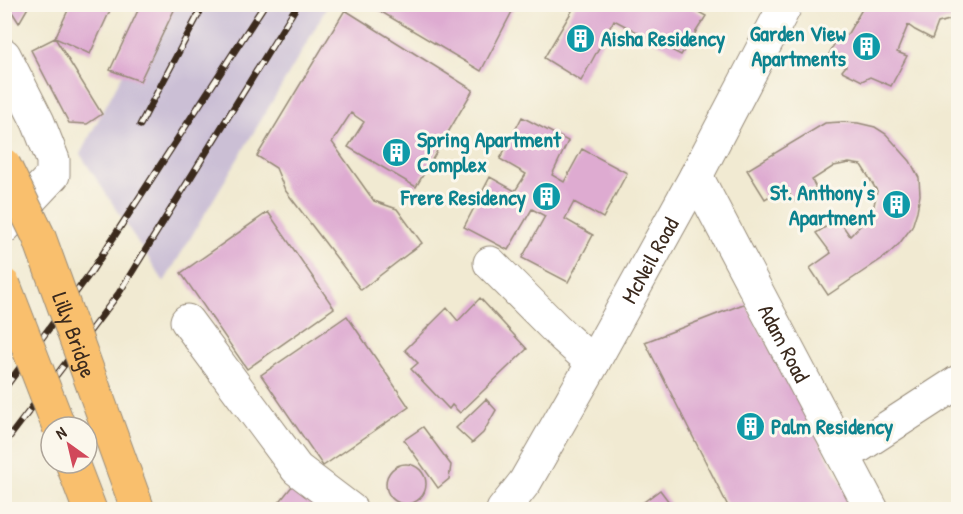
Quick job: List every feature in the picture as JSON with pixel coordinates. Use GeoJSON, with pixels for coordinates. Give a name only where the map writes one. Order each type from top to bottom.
{"type":"FeatureCollection","features":[{"type":"Feature","properties":{"kind":"main road","name":"Lilly Bridge"},"geometry":{"type":"LineString","coordinates":[[4,165],[39,237],[138,510]]}},
{"type":"Feature","properties":{"kind":"main road"},"geometry":{"type":"LineString","coordinates":[[4,285],[54,415]]}},
{"type":"Feature","properties":{"kind":"main road"},"geometry":{"type":"LineString","coordinates":[[77,475],[90,510]]}},
{"type":"Feature","properties":{"kind":"street","name":"McNeil Road"},"geometry":{"type":"LineString","coordinates":[[503,510],[525,482],[593,363],[696,176],[786,4]]}},
{"type":"Feature","properties":{"kind":"street"},"geometry":{"type":"LineString","coordinates":[[4,55],[38,122],[53,159],[53,175],[4,227]]}},
{"type":"Feature","properties":{"kind":"street","name":"Adam Road"},"geometry":{"type":"LineString","coordinates":[[696,176],[872,510]]}},
{"type":"Feature","properties":{"kind":"street"},"geometry":{"type":"LineString","coordinates":[[490,262],[593,363]]}},
{"type":"Feature","properties":{"kind":"street"},"geometry":{"type":"LineString","coordinates":[[187,321],[297,469],[351,510]]}},
{"type":"Feature","properties":{"kind":"street"},"geometry":{"type":"LineString","coordinates":[[844,456],[958,382]]}},
{"type":"Feature","properties":{"kind":"shaded area"},"geometry":{"type":"Polygon","coordinates":[[[160,5],[328,5],[164,282],[80,154],[160,5]]]}},
{"type":"Feature","properties":{"kind":"building"},"geometry":{"type":"Polygon","coordinates":[[[7,4],[30,4],[19,23],[7,4]]]}},
{"type":"Feature","properties":{"kind":"building"},"geometry":{"type":"Polygon","coordinates":[[[71,4],[113,4],[90,54],[55,38],[71,4]]]}},
{"type":"Feature","properties":{"kind":"building"},"geometry":{"type":"Polygon","coordinates":[[[141,4],[177,4],[140,81],[110,70],[141,4]]]}},
{"type":"Feature","properties":{"kind":"building"},"geometry":{"type":"Polygon","coordinates":[[[368,4],[516,4],[481,71],[368,4]]]}},
{"type":"Feature","properties":{"kind":"building","name":"Aisha Residency"},"geometry":{"type":"Polygon","coordinates":[[[576,4],[684,4],[706,16],[681,55],[614,20],[581,81],[544,58],[576,4]]]}},
{"type":"Feature","properties":{"kind":"building","name":"Garden View Apartments"},"geometry":{"type":"Polygon","coordinates":[[[865,4],[958,4],[958,8],[953,19],[938,23],[932,39],[908,25],[897,52],[907,56],[891,86],[870,77],[862,81],[842,71],[846,66],[827,58],[840,33],[847,35],[865,4]]]}},
{"type":"Feature","properties":{"kind":"building","name":"Spring Apartment Complex"},"geometry":{"type":"Polygon","coordinates":[[[345,10],[473,90],[416,187],[348,147],[364,122],[351,113],[332,142],[374,201],[397,209],[422,243],[361,290],[285,190],[276,168],[257,156],[345,10]]]}},
{"type":"Feature","properties":{"kind":"building"},"geometry":{"type":"Polygon","coordinates":[[[55,38],[102,114],[87,124],[69,123],[31,50],[55,38]]]}},
{"type":"Feature","properties":{"kind":"building","name":"Frere Residency"},"geometry":{"type":"Polygon","coordinates":[[[522,117],[568,141],[552,175],[564,182],[582,149],[627,173],[603,218],[574,202],[565,219],[593,235],[568,282],[522,258],[545,216],[532,209],[508,250],[464,227],[490,177],[515,191],[526,174],[500,159],[522,117]]]}},
{"type":"Feature","properties":{"kind":"building","name":"St. Anthony's Apartment"},"geometry":{"type":"Polygon","coordinates":[[[841,122],[875,127],[886,134],[910,161],[919,178],[920,195],[912,227],[899,244],[886,256],[828,295],[810,268],[831,253],[816,233],[838,219],[850,236],[873,210],[877,191],[861,165],[849,163],[834,166],[812,180],[816,188],[794,201],[785,187],[765,199],[747,170],[825,123],[841,122]]]}},
{"type":"Feature","properties":{"kind":"building"},"geometry":{"type":"Polygon","coordinates":[[[268,212],[334,308],[247,369],[181,273],[268,212]]]}},
{"type":"Feature","properties":{"kind":"building"},"geometry":{"type":"Polygon","coordinates":[[[480,298],[527,349],[460,413],[452,405],[449,409],[411,369],[418,363],[405,350],[447,308],[458,321],[480,298]]]}},
{"type":"Feature","properties":{"kind":"building","name":"Palm Residency"},"geometry":{"type":"Polygon","coordinates":[[[746,303],[856,510],[730,510],[645,342],[746,303]]]}},
{"type":"Feature","properties":{"kind":"building"},"geometry":{"type":"Polygon","coordinates":[[[347,316],[409,407],[323,466],[261,375],[347,316]]]}},
{"type":"Feature","properties":{"kind":"building"},"geometry":{"type":"Polygon","coordinates":[[[486,399],[496,410],[483,433],[472,443],[456,428],[486,399]]]}},
{"type":"Feature","properties":{"kind":"building"},"geometry":{"type":"Polygon","coordinates":[[[423,427],[451,465],[449,479],[438,488],[404,440],[423,427]]]}},
{"type":"Feature","properties":{"kind":"building"},"geometry":{"type":"Polygon","coordinates":[[[406,464],[420,470],[426,484],[420,498],[406,504],[392,498],[386,484],[392,470],[406,464]]]}},
{"type":"Feature","properties":{"kind":"building"},"geometry":{"type":"Polygon","coordinates":[[[293,485],[323,510],[273,510],[293,485]]]}},
{"type":"Feature","properties":{"kind":"building"},"geometry":{"type":"Polygon","coordinates":[[[660,490],[675,510],[633,510],[660,490]]]}},
{"type":"Feature","properties":{"kind":"railway"},"geometry":{"type":"LineString","coordinates":[[140,125],[204,4]]}},
{"type":"Feature","properties":{"kind":"railway"},"geometry":{"type":"LineString","coordinates":[[4,389],[91,272],[265,4]]}},
{"type":"Feature","properties":{"kind":"railway"},"geometry":{"type":"LineString","coordinates":[[4,444],[119,293],[298,4]]}},
{"type":"Feature","properties":{"kind":"place","name":"Aisha Residency"},"geometry":{"type":"Point","coordinates":[580,38]}},
{"type":"Feature","properties":{"kind":"place","name":"Garden View Apartments"},"geometry":{"type":"Point","coordinates":[867,46]}},
{"type":"Feature","properties":{"kind":"place","name":"Spring Apartment Complex"},"geometry":{"type":"Point","coordinates":[396,152]}},
{"type":"Feature","properties":{"kind":"place","name":"Frere Residency"},"geometry":{"type":"Point","coordinates":[547,197]}},
{"type":"Feature","properties":{"kind":"place","name":"St. Anthony's Apartment"},"geometry":{"type":"Point","coordinates":[896,205]}},
{"type":"Feature","properties":{"kind":"place","name":"Palm Residency"},"geometry":{"type":"Point","coordinates":[750,426]}}]}
